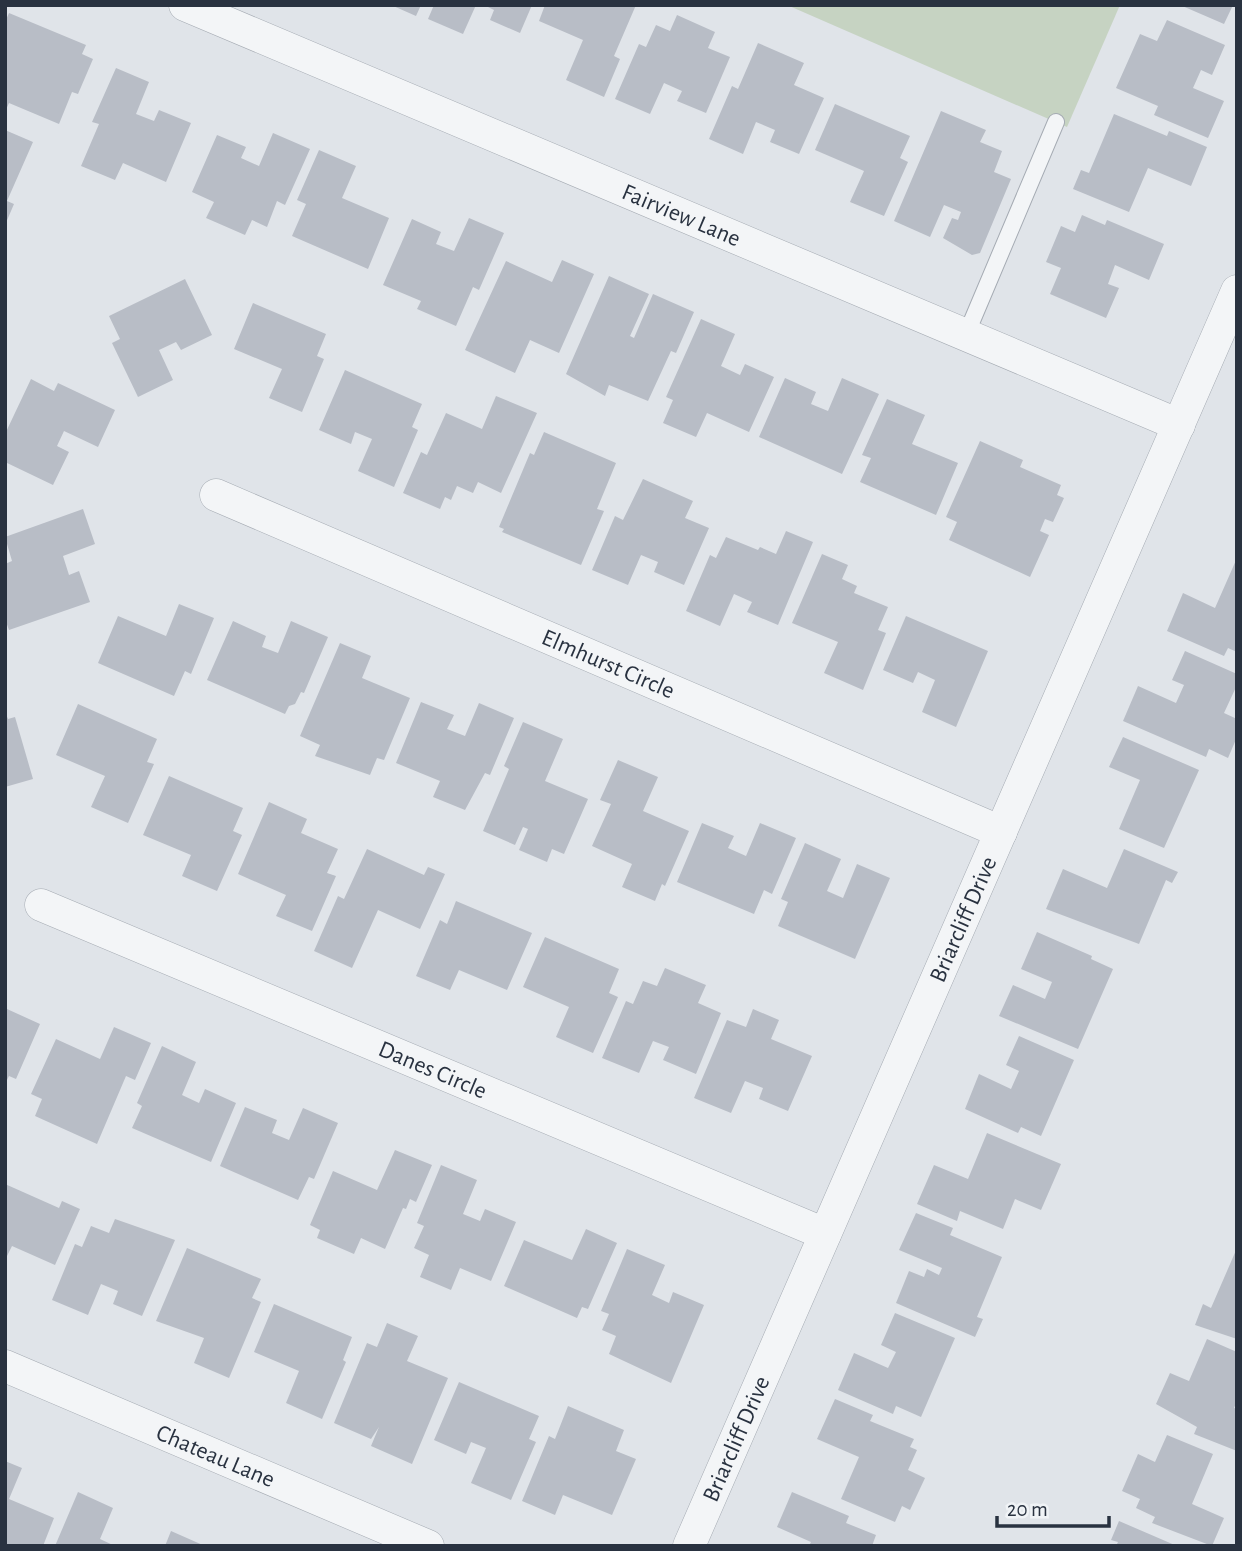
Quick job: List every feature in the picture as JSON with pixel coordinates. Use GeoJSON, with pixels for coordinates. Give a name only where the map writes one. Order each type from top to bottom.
{"type":"FeatureCollection","features":[{"type":"Feature","properties":{"kind":"street","name":"Fairview Lane"},"geometry":{"type":"LineString","coordinates":[[185,5],[1179,425]]}},
{"type":"Feature","properties":{"kind":"street","name":"Briarcliff Drive"},"geometry":{"type":"LineString","coordinates":[[689,1546],[1237,291]]}},
{"type":"Feature","properties":{"kind":"street","name":"Elmhurst Circle"},"geometry":{"type":"LineString","coordinates":[[216,495],[1001,832]]}},
{"type":"Feature","properties":{"kind":"street","name":"Danes Circle"},"geometry":{"type":"LineString","coordinates":[[41,905],[825,1234]]}},
{"type":"Feature","properties":{"kind":"street","name":"Chateau Lane"},"geometry":{"type":"LineString","coordinates":[[5,1366],[428,1546]]}},
{"type":"Feature","properties":{"kind":"lane"},"geometry":{"type":"LineString","coordinates":[[966,335],[1056,122]]}},
{"type":"Feature","properties":{"kind":"green space"},"geometry":{"type":"Polygon","coordinates":[[[787,5],[1120,5],[1067,127],[787,5]]]}},
{"type":"Feature","properties":{"kind":"building"},"geometry":{"type":"Polygon","coordinates":[[[391,5],[421,5],[416,16],[391,5]]]}},
{"type":"Feature","properties":{"kind":"building"},"geometry":{"type":"Polygon","coordinates":[[[434,5],[476,5],[463,34],[428,19],[434,5]]]}},
{"type":"Feature","properties":{"kind":"building"},"geometry":{"type":"Polygon","coordinates":[[[484,5],[532,5],[520,33],[490,20],[494,10],[484,5]]]}},
{"type":"Feature","properties":{"kind":"building"},"geometry":{"type":"Polygon","coordinates":[[[545,5],[636,5],[614,56],[620,59],[604,97],[566,80],[583,40],[539,21],[545,5]]]}},
{"type":"Feature","properties":{"kind":"building"},"geometry":{"type":"Polygon","coordinates":[[[1180,5],[1233,5],[1224,24],[1180,5]]]}},
{"type":"Feature","properties":{"kind":"building"},"geometry":{"type":"Polygon","coordinates":[[[9,13],[86,45],[82,54],[93,59],[78,94],[72,92],[59,124],[9,103],[5,112],[5,22],[9,13]]]}},
{"type":"Feature","properties":{"kind":"building"},"geometry":{"type":"Polygon","coordinates":[[[677,15],[715,32],[708,48],[730,57],[706,113],[677,101],[682,91],[664,83],[650,114],[615,99],[639,44],[646,47],[656,25],[670,31],[677,15]]]}},
{"type":"Feature","properties":{"kind":"building"},"geometry":{"type":"Polygon","coordinates":[[[1167,20],[1225,45],[1212,75],[1201,70],[1193,88],[1224,101],[1208,138],[1154,115],[1158,106],[1116,88],[1140,34],[1157,41],[1167,20]]]}},
{"type":"Feature","properties":{"kind":"building"},"geometry":{"type":"Polygon","coordinates":[[[758,43],[804,63],[794,85],[824,98],[799,154],[770,142],[775,130],[756,122],[743,154],[709,139],[732,86],[738,89],[758,43]]]}},
{"type":"Feature","properties":{"kind":"building"},"geometry":{"type":"Polygon","coordinates":[[[116,68],[149,82],[136,114],[154,121],[159,110],[191,123],[166,182],[123,163],[115,180],[81,166],[99,124],[92,122],[116,68]]]}},
{"type":"Feature","properties":{"kind":"building"},"geometry":{"type":"Polygon","coordinates":[[[835,104],[910,136],[900,158],[908,162],[884,216],[850,202],[864,171],[815,150],[835,104]]]}},
{"type":"Feature","properties":{"kind":"building"},"geometry":{"type":"Polygon","coordinates":[[[941,111],[986,130],[980,142],[1002,151],[994,172],[1011,179],[980,253],[972,255],[943,238],[952,218],[958,220],[961,212],[944,205],[930,237],[894,221],[941,111]]]}},
{"type":"Feature","properties":{"kind":"building"},"geometry":{"type":"Polygon","coordinates":[[[1114,114],[1167,136],[1169,131],[1207,147],[1191,186],[1148,168],[1129,212],[1073,189],[1081,170],[1089,173],[1114,114]]]}},
{"type":"Feature","properties":{"kind":"building"},"geometry":{"type":"Polygon","coordinates":[[[5,130],[33,142],[7,201],[14,204],[5,225],[5,130]]]}},
{"type":"Feature","properties":{"kind":"building"},"geometry":{"type":"Polygon","coordinates":[[[273,133],[310,149],[285,205],[277,201],[267,227],[252,220],[245,235],[206,218],[214,202],[192,192],[217,135],[246,147],[241,158],[259,166],[273,133]]]}},
{"type":"Feature","properties":{"kind":"building"},"geometry":{"type":"Polygon","coordinates":[[[319,150],[356,166],[342,198],[389,218],[368,269],[292,236],[306,204],[297,200],[319,150]]]}},
{"type":"Feature","properties":{"kind":"building"},"geometry":{"type":"Polygon","coordinates":[[[1082,215],[1105,225],[1107,220],[1164,244],[1149,280],[1115,265],[1108,284],[1119,288],[1106,318],[1050,294],[1061,268],[1046,262],[1061,226],[1075,232],[1082,215]]]}},
{"type":"Feature","properties":{"kind":"building"},"geometry":{"type":"Polygon","coordinates":[[[469,218],[504,233],[479,290],[473,287],[456,326],[417,309],[421,301],[383,285],[412,219],[441,232],[436,244],[454,251],[469,218]]]}},
{"type":"Feature","properties":{"kind":"building"},"geometry":{"type":"Polygon","coordinates":[[[562,260],[594,274],[559,353],[530,340],[515,373],[465,350],[506,261],[552,282],[562,260]]]}},
{"type":"Feature","properties":{"kind":"building"},"geometry":{"type":"Polygon","coordinates":[[[609,276],[649,294],[630,336],[634,338],[653,294],[694,312],[676,353],[671,351],[648,401],[609,385],[605,396],[566,374],[609,276]]]}},
{"type":"Feature","properties":{"kind":"building"},"geometry":{"type":"Polygon","coordinates":[[[185,279],[212,335],[181,350],[176,342],[159,350],[173,380],[138,397],[112,343],[120,339],[109,316],[185,279]]]}},
{"type":"Feature","properties":{"kind":"building"},"geometry":{"type":"Polygon","coordinates":[[[253,303],[326,334],[317,356],[324,359],[302,412],[269,398],[282,369],[234,349],[253,303]]]}},
{"type":"Feature","properties":{"kind":"building"},"geometry":{"type":"Polygon","coordinates":[[[701,319],[735,334],[721,366],[740,375],[745,364],[774,377],[749,432],[707,413],[696,437],[663,423],[673,400],[666,397],[701,319]]]}},
{"type":"Feature","properties":{"kind":"building"},"geometry":{"type":"Polygon","coordinates":[[[345,370],[422,404],[412,427],[418,430],[394,487],[358,471],[372,439],[355,432],[351,444],[319,430],[345,370]]]}},
{"type":"Feature","properties":{"kind":"building"},"geometry":{"type":"Polygon","coordinates":[[[785,378],[816,392],[811,404],[828,411],[842,378],[879,394],[842,474],[759,437],[785,378]]]}},
{"type":"Feature","properties":{"kind":"building"},"geometry":{"type":"Polygon","coordinates":[[[31,379],[54,391],[58,383],[115,410],[98,447],[64,431],[57,446],[69,452],[53,485],[5,462],[5,434],[31,379]]]}},
{"type":"Feature","properties":{"kind":"building"},"geometry":{"type":"Polygon","coordinates":[[[496,396],[537,413],[501,493],[478,482],[473,493],[457,486],[451,500],[445,497],[440,509],[403,493],[421,452],[427,455],[446,413],[482,429],[496,396]]]}},
{"type":"Feature","properties":{"kind":"building"},"geometry":{"type":"Polygon","coordinates":[[[887,399],[925,415],[912,444],[958,463],[936,515],[860,482],[871,458],[862,455],[887,399]]]}},
{"type":"Feature","properties":{"kind":"building"},"geometry":{"type":"Polygon","coordinates":[[[544,432],[616,463],[597,509],[604,511],[581,565],[502,532],[504,529],[499,527],[530,453],[534,455],[544,432]]]}},
{"type":"Feature","properties":{"kind":"building"},"geometry":{"type":"Polygon","coordinates":[[[980,441],[1023,460],[1020,467],[1061,485],[1057,495],[1064,498],[1053,522],[1045,519],[1040,531],[1049,535],[1030,577],[949,540],[957,522],[946,517],[980,441]]]}},
{"type":"Feature","properties":{"kind":"building"},"geometry":{"type":"Polygon","coordinates":[[[643,479],[693,501],[685,518],[709,528],[684,585],[654,572],[658,562],[641,555],[628,585],[592,570],[615,516],[623,520],[643,479]]]}},
{"type":"Feature","properties":{"kind":"building"},"geometry":{"type":"Polygon","coordinates":[[[83,509],[95,544],[63,556],[69,575],[79,571],[90,602],[9,630],[5,619],[5,564],[12,561],[5,537],[83,509]]]}},
{"type":"Feature","properties":{"kind":"building"},"geometry":{"type":"Polygon","coordinates":[[[786,531],[813,542],[778,625],[747,612],[752,602],[734,594],[720,626],[686,611],[710,555],[716,558],[726,537],[776,554],[786,531]]]}},
{"type":"Feature","properties":{"kind":"building"},"geometry":{"type":"Polygon","coordinates":[[[822,554],[848,565],[842,579],[857,586],[854,593],[888,607],[878,630],[886,633],[863,690],[824,673],[838,642],[792,623],[822,554]]]}},
{"type":"Feature","properties":{"kind":"building"},"geometry":{"type":"Polygon","coordinates":[[[1237,558],[1237,652],[1228,648],[1224,656],[1167,631],[1183,593],[1215,608],[1237,558]]]}},
{"type":"Feature","properties":{"kind":"building"},"geometry":{"type":"Polygon","coordinates":[[[179,604],[214,618],[191,674],[185,671],[174,696],[98,663],[118,616],[166,636],[179,604]]]}},
{"type":"Feature","properties":{"kind":"building"},"geometry":{"type":"Polygon","coordinates":[[[906,616],[988,651],[956,727],[922,712],[935,680],[918,672],[913,683],[883,670],[906,616]]]}},
{"type":"Feature","properties":{"kind":"building"},"geometry":{"type":"Polygon","coordinates":[[[233,621],[266,636],[262,647],[278,653],[291,621],[328,637],[304,693],[301,692],[295,704],[289,706],[285,714],[207,680],[233,621]]]}},
{"type":"Feature","properties":{"kind":"building"},"geometry":{"type":"Polygon","coordinates":[[[340,643],[371,656],[362,678],[410,698],[384,760],[377,758],[370,775],[315,756],[320,745],[300,736],[340,643]]]}},
{"type":"Feature","properties":{"kind":"building"},"geometry":{"type":"Polygon","coordinates":[[[1185,651],[1237,674],[1237,685],[1224,713],[1237,719],[1237,737],[1228,758],[1209,749],[1206,757],[1123,721],[1138,686],[1176,703],[1184,685],[1172,680],[1185,651]]]}},
{"type":"Feature","properties":{"kind":"building"},"geometry":{"type":"Polygon","coordinates":[[[421,702],[454,715],[447,729],[465,736],[479,703],[514,718],[490,775],[485,773],[465,810],[433,797],[440,781],[396,763],[421,702]]]}},
{"type":"Feature","properties":{"kind":"building"},"geometry":{"type":"Polygon","coordinates":[[[78,704],[157,739],[147,762],[154,764],[128,823],[91,807],[105,776],[56,755],[78,704]]]}},
{"type":"Feature","properties":{"kind":"building"},"geometry":{"type":"Polygon","coordinates":[[[5,712],[8,719],[15,717],[33,779],[5,787],[5,712]]]}},
{"type":"Feature","properties":{"kind":"building"},"geometry":{"type":"Polygon","coordinates":[[[523,722],[563,739],[545,781],[588,799],[564,854],[552,849],[547,862],[519,850],[528,829],[523,827],[515,845],[483,831],[509,769],[504,766],[523,722]]]}},
{"type":"Feature","properties":{"kind":"building"},"geometry":{"type":"Polygon","coordinates":[[[1123,737],[1199,770],[1164,848],[1119,829],[1140,780],[1109,767],[1123,737]]]}},
{"type":"Feature","properties":{"kind":"building"},"geometry":{"type":"Polygon","coordinates":[[[618,760],[658,777],[643,811],[689,831],[665,886],[662,884],[655,901],[622,887],[632,864],[592,846],[611,804],[600,800],[618,760]]]}},
{"type":"Feature","properties":{"kind":"building"},"geometry":{"type":"Polygon","coordinates":[[[169,776],[243,808],[233,831],[242,835],[217,891],[182,876],[191,855],[143,835],[169,776]]]}},
{"type":"Feature","properties":{"kind":"building"},"geometry":{"type":"Polygon","coordinates":[[[269,802],[307,819],[301,833],[338,849],[327,873],[336,876],[312,931],[276,916],[286,895],[238,874],[269,802]]]}},
{"type":"Feature","properties":{"kind":"building"},"geometry":{"type":"Polygon","coordinates":[[[702,823],[734,836],[728,848],[746,856],[760,823],[796,838],[772,894],[764,890],[754,914],[677,882],[702,823]]]}},
{"type":"Feature","properties":{"kind":"building"},"geometry":{"type":"Polygon","coordinates":[[[805,843],[841,859],[827,891],[843,898],[857,864],[890,878],[855,959],[778,926],[788,902],[781,899],[805,843]]]}},
{"type":"Feature","properties":{"kind":"building"},"geometry":{"type":"Polygon","coordinates":[[[367,849],[424,875],[428,867],[445,874],[420,929],[378,910],[352,968],[314,951],[338,896],[344,899],[367,849]]]}},
{"type":"Feature","properties":{"kind":"building"},"geometry":{"type":"Polygon","coordinates":[[[1124,849],[1178,872],[1172,883],[1166,880],[1139,944],[1046,909],[1063,869],[1107,888],[1124,849]]]}},
{"type":"Feature","properties":{"kind":"building"},"geometry":{"type":"Polygon","coordinates":[[[456,901],[532,933],[507,990],[459,970],[450,990],[416,976],[440,920],[447,924],[456,901]]]}},
{"type":"Feature","properties":{"kind":"building"},"geometry":{"type":"Polygon","coordinates":[[[1037,932],[1092,956],[1091,959],[1113,969],[1078,1049],[999,1016],[1013,985],[1045,999],[1052,982],[1021,969],[1037,932]]]}},
{"type":"Feature","properties":{"kind":"building"},"geometry":{"type":"Polygon","coordinates":[[[545,937],[619,969],[609,993],[618,997],[593,1053],[556,1037],[569,1007],[523,987],[545,937]]]}},
{"type":"Feature","properties":{"kind":"building"},"geometry":{"type":"Polygon","coordinates":[[[665,968],[706,985],[698,1003],[721,1013],[696,1074],[663,1060],[669,1047],[653,1041],[639,1073],[602,1058],[626,1001],[633,1004],[643,981],[657,986],[665,968]]]}},
{"type":"Feature","properties":{"kind":"building"},"geometry":{"type":"Polygon","coordinates":[[[7,1009],[40,1024],[16,1079],[9,1076],[5,1084],[7,1009]]]}},
{"type":"Feature","properties":{"kind":"building"},"geometry":{"type":"Polygon","coordinates":[[[753,1009],[779,1020],[771,1039],[812,1056],[788,1111],[759,1099],[763,1088],[745,1081],[731,1113],[694,1098],[727,1020],[746,1027],[753,1009]]]}},
{"type":"Feature","properties":{"kind":"building"},"geometry":{"type":"Polygon","coordinates":[[[114,1027],[151,1043],[135,1080],[126,1076],[97,1144],[35,1116],[42,1099],[31,1094],[56,1039],[100,1059],[114,1027]]]}},
{"type":"Feature","properties":{"kind":"building"},"geometry":{"type":"Polygon","coordinates":[[[1019,1036],[1074,1060],[1041,1136],[1021,1127],[1018,1133],[965,1109],[979,1074],[1011,1089],[1019,1071],[1006,1065],[1019,1036]]]}},
{"type":"Feature","properties":{"kind":"building"},"geometry":{"type":"Polygon","coordinates":[[[162,1046],[196,1062],[182,1095],[199,1103],[205,1089],[236,1103],[211,1162],[132,1128],[142,1106],[137,1103],[162,1046]]]}},
{"type":"Feature","properties":{"kind":"building"},"geometry":{"type":"Polygon","coordinates":[[[245,1107],[277,1120],[272,1133],[289,1140],[303,1108],[338,1123],[314,1179],[309,1177],[298,1200],[220,1166],[245,1107]]]}},
{"type":"Feature","properties":{"kind":"building"},"geometry":{"type":"Polygon","coordinates":[[[987,1133],[1061,1164],[1041,1210],[1015,1199],[1003,1229],[960,1211],[957,1221],[917,1204],[934,1165],[968,1179],[987,1133]]]}},
{"type":"Feature","properties":{"kind":"building"},"geometry":{"type":"Polygon","coordinates":[[[395,1150],[432,1165],[416,1202],[410,1199],[406,1209],[403,1208],[385,1249],[361,1238],[354,1254],[317,1238],[320,1230],[310,1225],[333,1171],[377,1190],[395,1150]]]}},
{"type":"Feature","properties":{"kind":"building"},"geometry":{"type":"Polygon","coordinates":[[[441,1165],[477,1180],[463,1214],[480,1221],[485,1209],[516,1222],[491,1281],[460,1268],[451,1290],[420,1277],[429,1255],[414,1248],[424,1226],[417,1223],[441,1165]]]}},
{"type":"Feature","properties":{"kind":"building"},"geometry":{"type":"Polygon","coordinates":[[[5,1184],[59,1208],[62,1201],[80,1209],[55,1265],[12,1246],[5,1260],[5,1184]]]}},
{"type":"Feature","properties":{"kind":"building"},"geometry":{"type":"Polygon","coordinates":[[[916,1213],[953,1228],[950,1235],[1002,1257],[977,1317],[983,1319],[975,1337],[896,1303],[909,1271],[924,1277],[927,1269],[939,1275],[942,1268],[899,1250],[916,1213]]]}},
{"type":"Feature","properties":{"kind":"building"},"geometry":{"type":"Polygon","coordinates":[[[115,1219],[175,1240],[142,1316],[113,1304],[118,1291],[101,1284],[88,1315],[52,1300],[75,1244],[82,1247],[91,1226],[109,1233],[115,1219]]]}},
{"type":"Feature","properties":{"kind":"building"},"geometry":{"type":"Polygon","coordinates":[[[586,1229],[617,1243],[588,1309],[582,1307],[577,1318],[504,1286],[524,1240],[572,1260],[586,1229]]]}},
{"type":"Feature","properties":{"kind":"building"},"geometry":{"type":"Polygon","coordinates":[[[187,1248],[261,1279],[252,1298],[261,1302],[229,1378],[194,1363],[204,1338],[156,1321],[187,1248]]]}},
{"type":"Feature","properties":{"kind":"building"},"geometry":{"type":"Polygon","coordinates":[[[1237,1248],[1237,1339],[1195,1325],[1203,1304],[1211,1308],[1237,1248]]]}},
{"type":"Feature","properties":{"kind":"building"},"geometry":{"type":"Polygon","coordinates":[[[627,1249],[665,1265],[652,1295],[669,1303],[673,1292],[704,1305],[671,1383],[609,1354],[616,1336],[602,1330],[609,1314],[601,1311],[627,1249]]]}},
{"type":"Feature","properties":{"kind":"building"},"geometry":{"type":"Polygon","coordinates":[[[274,1304],[352,1337],[343,1360],[346,1362],[322,1419],[286,1403],[299,1371],[254,1352],[274,1304]]]}},
{"type":"Feature","properties":{"kind":"building"},"geometry":{"type":"Polygon","coordinates":[[[895,1313],[955,1338],[921,1417],[896,1406],[893,1414],[838,1390],[854,1353],[888,1368],[896,1352],[881,1345],[895,1313]]]}},
{"type":"Feature","properties":{"kind":"building"},"geometry":{"type":"Polygon","coordinates":[[[387,1323],[418,1336],[407,1361],[448,1378],[412,1464],[371,1446],[379,1427],[371,1439],[334,1423],[367,1343],[377,1347],[387,1323]]]}},
{"type":"Feature","properties":{"kind":"building"},"geometry":{"type":"Polygon","coordinates":[[[1207,1339],[1237,1352],[1237,1401],[1234,1408],[1237,1409],[1237,1451],[1194,1434],[1197,1427],[1156,1404],[1170,1373],[1189,1381],[1207,1339]]]}},
{"type":"Feature","properties":{"kind":"building"},"geometry":{"type":"Polygon","coordinates":[[[459,1382],[539,1416],[529,1439],[536,1442],[511,1500],[471,1483],[486,1448],[471,1442],[466,1454],[434,1440],[459,1382]]]}},
{"type":"Feature","properties":{"kind":"building"},"geometry":{"type":"Polygon","coordinates":[[[835,1399],[873,1415],[870,1421],[914,1439],[910,1447],[917,1450],[908,1470],[925,1478],[910,1510],[902,1506],[895,1522],[841,1499],[859,1457],[817,1439],[835,1399]]]}},
{"type":"Feature","properties":{"kind":"building"},"geometry":{"type":"Polygon","coordinates":[[[568,1406],[624,1430],[616,1451],[636,1459],[612,1515],[563,1495],[555,1515],[522,1501],[549,1436],[555,1439],[568,1406]]]}},
{"type":"Feature","properties":{"kind":"building"},"geometry":{"type":"Polygon","coordinates":[[[1167,1435],[1213,1454],[1192,1504],[1224,1518],[1212,1546],[1152,1523],[1155,1517],[1136,1508],[1140,1499],[1122,1491],[1138,1454],[1155,1462],[1167,1435]]]}},
{"type":"Feature","properties":{"kind":"building"},"geometry":{"type":"Polygon","coordinates":[[[5,1461],[22,1468],[9,1499],[54,1518],[43,1546],[5,1546],[5,1461]]]}},
{"type":"Feature","properties":{"kind":"building"},"geometry":{"type":"Polygon","coordinates":[[[78,1492],[113,1508],[100,1539],[115,1546],[55,1546],[78,1492]]]}},
{"type":"Feature","properties":{"kind":"building"},"geometry":{"type":"Polygon","coordinates":[[[792,1492],[849,1516],[846,1523],[876,1535],[872,1546],[809,1546],[811,1542],[777,1527],[792,1492]]]}},
{"type":"Feature","properties":{"kind":"building"},"geometry":{"type":"Polygon","coordinates":[[[1119,1521],[1177,1546],[1116,1546],[1118,1542],[1111,1540],[1119,1521]]]}},
{"type":"Feature","properties":{"kind":"building"},"geometry":{"type":"Polygon","coordinates":[[[171,1531],[205,1546],[165,1546],[171,1531]]]}}]}
